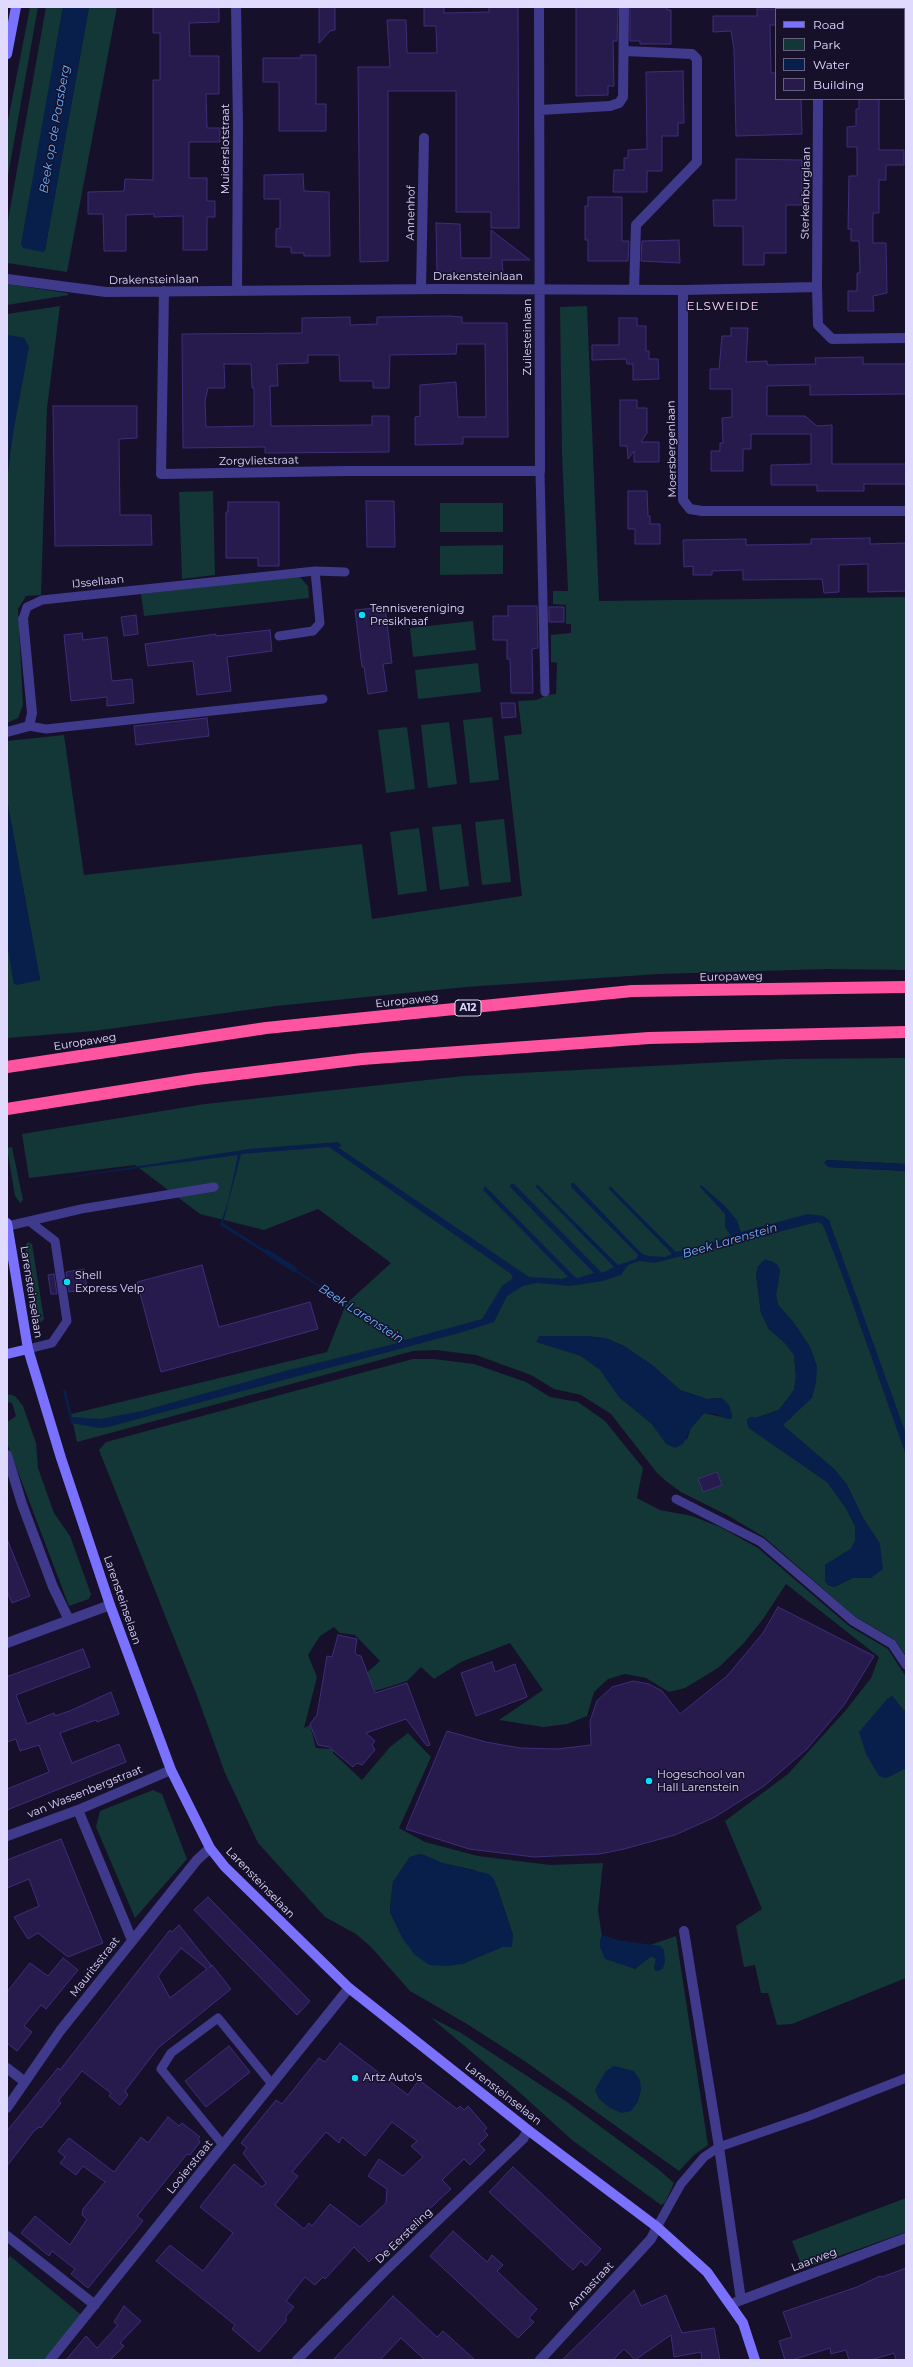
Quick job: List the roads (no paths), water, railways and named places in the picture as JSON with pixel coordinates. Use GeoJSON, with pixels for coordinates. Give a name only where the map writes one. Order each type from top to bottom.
{"type":"FeatureCollection","features":[{"type":"Feature","properties":{"kind":"highway","name":"Europaweg"},"geometry":{"type":"LineString","coordinates":[[7,1067],[266,1028],[632,992],[906,987]]}},
{"type":"Feature","properties":{"kind":"highway"},"geometry":{"type":"LineString","coordinates":[[7,1109],[198,1079],[362,1058],[649,1038],[906,1032]]}},
{"type":"Feature","properties":{"kind":"main road"},"geometry":{"type":"LineString","coordinates":[[7,54],[16,7]]}},
{"type":"Feature","properties":{"kind":"main road","name":"Larensteinselaan"},"geometry":{"type":"LineString","coordinates":[[7,1224],[28,1349],[61,1458],[110,1605],[171,1770],[210,1848],[225,1867],[349,1988],[528,2130],[657,2227],[707,2272],[743,2322],[755,2360]]}},
{"type":"Feature","properties":{"kind":"main road"},"geometry":{"type":"LineString","coordinates":[[7,1354],[28,1349]]}},
{"type":"Feature","properties":{"kind":"street","name":"Muiderslotstraat"},"geometry":{"type":"LineString","coordinates":[[236,7],[238,125],[237,291]]}},
{"type":"Feature","properties":{"kind":"street","name":"Zuilesteinlaan"},"geometry":{"type":"LineString","coordinates":[[539,7],[540,471]]}},
{"type":"Feature","properties":{"kind":"street"},"geometry":{"type":"LineString","coordinates":[[540,110],[610,106],[619,103],[623,96],[625,51],[624,7]]}},
{"type":"Feature","properties":{"kind":"street"},"geometry":{"type":"LineString","coordinates":[[625,51],[692,54],[697,59],[697,162],[636,225],[634,290]]}},
{"type":"Feature","properties":{"kind":"street","name":"Sterkenburglaan"},"geometry":{"type":"LineString","coordinates":[[817,287],[818,100]]}},
{"type":"Feature","properties":{"kind":"street","name":"Annenhof"},"geometry":{"type":"LineString","coordinates":[[421,289],[424,138]]}},
{"type":"Feature","properties":{"kind":"street","name":"Drakensteinlaan"},"geometry":{"type":"LineString","coordinates":[[7,279],[91,292],[164,290],[237,291],[421,289],[683,290],[817,287]]}},
{"type":"Feature","properties":{"kind":"street"},"geometry":{"type":"LineString","coordinates":[[817,287],[818,325],[832,339],[906,338]]}},
{"type":"Feature","properties":{"kind":"street","name":"Zorgvlietstraat"},"geometry":{"type":"LineString","coordinates":[[164,290],[162,474],[346,471],[540,471]]}},
{"type":"Feature","properties":{"kind":"street","name":"Moersbergenlaan"},"geometry":{"type":"LineString","coordinates":[[683,290],[684,500],[690,509],[702,511],[906,511]]}},
{"type":"Feature","properties":{"kind":"street","name":"IJssellaan"},"geometry":{"type":"LineString","coordinates":[[23,619],[32,713],[29,726]]}},
{"type":"Feature","properties":{"kind":"street"},"geometry":{"type":"LineString","coordinates":[[7,732],[29,726]]}},
{"type":"Feature","properties":{"kind":"street"},"geometry":{"type":"LineString","coordinates":[[7,1456],[22,1504],[52,1587],[69,1620]]}},
{"type":"Feature","properties":{"kind":"street"},"geometry":{"type":"LineString","coordinates":[[7,1643],[110,1605]]}},
{"type":"Feature","properties":{"kind":"street","name":"van Wassenbergstraat"},"geometry":{"type":"LineString","coordinates":[[7,1836],[78,1810],[171,1770]]}},
{"type":"Feature","properties":{"kind":"street"},"geometry":{"type":"LineString","coordinates":[[78,1810],[132,1940]]}},
{"type":"Feature","properties":{"kind":"street","name":"Mauritsstraat"},"geometry":{"type":"LineString","coordinates":[[7,2108],[60,2031],[197,1860],[210,1848]]}},
{"type":"Feature","properties":{"kind":"street"},"geometry":{"type":"LineString","coordinates":[[684,1931],[719,2147],[741,2300]]}},
{"type":"Feature","properties":{"kind":"street","name":"Looierstraat"},"geometry":{"type":"LineString","coordinates":[[50,2360],[349,1988]]}},
{"type":"Feature","properties":{"kind":"street"},"geometry":{"type":"LineString","coordinates":[[7,2068],[25,2082]]}},
{"type":"Feature","properties":{"kind":"street","name":"De Eersteling"},"geometry":{"type":"LineString","coordinates":[[297,2360],[385,2271],[523,2139],[528,2130]]}},
{"type":"Feature","properties":{"kind":"street","name":"Annastraat"},"geometry":{"type":"LineString","coordinates":[[540,2360],[651,2239],[657,2227]]}},
{"type":"Feature","properties":{"kind":"street"},"geometry":{"type":"LineString","coordinates":[[7,2236],[95,2305]]}},
{"type":"Feature","properties":{"kind":"street","name":"Laarweg"},"geometry":{"type":"LineString","coordinates":[[730,2304],[906,2238]]}},
{"type":"Feature","properties":{"kind":"lane","name":"Zuilesteinlaan"},"geometry":{"type":"LineString","coordinates":[[540,471],[545,692]]}},
{"type":"Feature","properties":{"kind":"lane","name":"IJssellaan"},"geometry":{"type":"LineString","coordinates":[[23,619],[27,607],[42,600],[315,571],[345,572]]}},
{"type":"Feature","properties":{"kind":"lane"},"geometry":{"type":"LineString","coordinates":[[279,636],[313,631],[320,623],[315,571]]}},
{"type":"Feature","properties":{"kind":"lane"},"geometry":{"type":"LineString","coordinates":[[29,726],[46,729],[323,699]]}},
{"type":"Feature","properties":{"kind":"lane"},"geometry":{"type":"LineString","coordinates":[[7,1224],[29,1221],[81,1209],[214,1187]]}},
{"type":"Feature","properties":{"kind":"lane"},"geometry":{"type":"LineString","coordinates":[[28,1349],[52,1343],[67,1322],[55,1241],[29,1221]]}},
{"type":"Feature","properties":{"kind":"lane"},"geometry":{"type":"LineString","coordinates":[[676,1499],[761,1542],[853,1621],[892,1644],[906,1664]]}},
{"type":"Feature","properties":{"kind":"lane"},"geometry":{"type":"LineString","coordinates":[[223,2145],[161,2069],[171,2053],[218,2018],[272,2084]]}},
{"type":"Feature","properties":{"kind":"lane"},"geometry":{"type":"LineString","coordinates":[[657,2227],[681,2184],[704,2157],[719,2147],[809,2116],[906,2078]]}},
{"type":"Feature","properties":{"kind":"water","name":"Beek op de Paasberg"},"geometry":{"type":"Polygon","coordinates":[[[63,7],[89,7],[45,250],[43,252],[23,248],[21,244],[63,7]]]}},
{"type":"Feature","properties":{"kind":"water"},"geometry":{"type":"Polygon","coordinates":[[[9,335],[24,338],[29,347],[10,450],[7,481],[7,337],[9,335]]]}},
{"type":"Feature","properties":{"kind":"water"},"geometry":{"type":"Polygon","coordinates":[[[7,800],[40,980],[17,985],[14,984],[7,941],[7,800]]]}},
{"type":"Feature","properties":{"kind":"water"},"geometry":{"type":"Polygon","coordinates":[[[338,1142],[342,1146],[338,1147],[345,1152],[529,1277],[561,1279],[568,1277],[483,1190],[485,1186],[575,1277],[578,1278],[594,1273],[510,1187],[511,1184],[514,1184],[602,1273],[614,1267],[536,1187],[537,1184],[618,1265],[636,1259],[638,1255],[571,1187],[571,1183],[574,1183],[642,1254],[649,1256],[665,1257],[672,1254],[609,1189],[610,1186],[676,1252],[716,1242],[730,1235],[725,1227],[725,1214],[700,1187],[701,1185],[725,1206],[737,1220],[741,1232],[808,1214],[823,1216],[829,1220],[906,1434],[906,1455],[843,1277],[823,1225],[818,1222],[654,1263],[639,1261],[628,1265],[621,1275],[603,1281],[570,1286],[537,1283],[523,1286],[507,1296],[494,1322],[463,1332],[108,1427],[99,1428],[71,1423],[64,1390],[66,1390],[72,1417],[100,1419],[142,1411],[285,1371],[402,1342],[344,1302],[220,1225],[228,1202],[238,1155],[49,1180],[249,1149],[338,1142]],[[329,1147],[241,1154],[223,1223],[405,1340],[482,1319],[502,1286],[513,1278],[511,1274],[329,1147]]]}},
{"type":"Feature","properties":{"kind":"water"},"geometry":{"type":"Polygon","coordinates":[[[826,1160],[906,1164],[906,1171],[828,1167],[824,1163],[826,1160]]]}},
{"type":"Feature","properties":{"kind":"water"},"geometry":{"type":"Polygon","coordinates":[[[765,1259],[777,1264],[780,1270],[776,1295],[778,1305],[794,1323],[810,1347],[817,1367],[816,1383],[812,1398],[783,1425],[834,1469],[847,1485],[863,1518],[880,1544],[883,1569],[871,1578],[853,1578],[834,1587],[828,1585],[825,1581],[825,1565],[851,1549],[855,1541],[855,1526],[846,1508],[827,1482],[749,1428],[747,1423],[747,1419],[751,1417],[756,1418],[779,1410],[794,1390],[796,1376],[794,1355],[785,1343],[769,1329],[761,1313],[756,1274],[758,1266],[765,1259]]]}},
{"type":"Feature","properties":{"kind":"water"},"geometry":{"type":"Polygon","coordinates":[[[539,1336],[584,1336],[605,1338],[624,1346],[652,1365],[680,1390],[707,1399],[722,1398],[729,1405],[732,1414],[731,1419],[724,1418],[716,1414],[704,1413],[691,1428],[683,1444],[675,1448],[666,1444],[652,1424],[619,1397],[600,1370],[581,1356],[536,1342],[539,1336]]]}},
{"type":"Feature","properties":{"kind":"water"},"geometry":{"type":"Polygon","coordinates":[[[892,1696],[906,1713],[906,1768],[886,1778],[879,1776],[866,1754],[859,1732],[887,1699],[892,1696]]]}},
{"type":"Feature","properties":{"kind":"water"},"geometry":{"type":"Polygon","coordinates":[[[421,1854],[442,1863],[489,1874],[494,1879],[513,1935],[512,1947],[502,1947],[462,1964],[447,1966],[429,1965],[414,1954],[403,1939],[390,1912],[391,1897],[393,1882],[410,1857],[421,1854]]]}},
{"type":"Feature","properties":{"kind":"water"},"geometry":{"type":"Polygon","coordinates":[[[604,1935],[617,1940],[660,1946],[664,1950],[665,1962],[663,1968],[658,1971],[654,1970],[656,1959],[651,1956],[635,1969],[605,1959],[600,1947],[600,1941],[604,1935]]]}},
{"type":"Feature","properties":{"kind":"water"},"geometry":{"type":"Polygon","coordinates":[[[614,2066],[634,2071],[640,2080],[641,2090],[638,2102],[631,2111],[622,2113],[610,2108],[599,2099],[595,2090],[606,2071],[614,2066]]]}},
{"type":"Feature","properties":{"kind":"waterway","name":"Beek Larenstein"},"geometry":{"type":"LineString","coordinates":[[267,1252],[294,1269]]}},
{"type":"Feature","properties":{"kind":"place","name":"Tennisvereniging Presikhaaf"},"geometry":{"type":"Point","coordinates":[362,615]}},
{"type":"Feature","properties":{"kind":"place","name":"Shell Express Velp"},"geometry":{"type":"Point","coordinates":[67,1282]}},
{"type":"Feature","properties":{"kind":"place","name":"Hogeschool van Hall Larenstein"},"geometry":{"type":"Point","coordinates":[649,1781]}},
{"type":"Feature","properties":{"kind":"place","name":"Artz Auto's"},"geometry":{"type":"Point","coordinates":[355,2078]}},
{"type":"Feature","properties":{"kind":"district","name":"ELSWEIDE"},"geometry":{"type":"Point","coordinates":[723,306]}}]}
